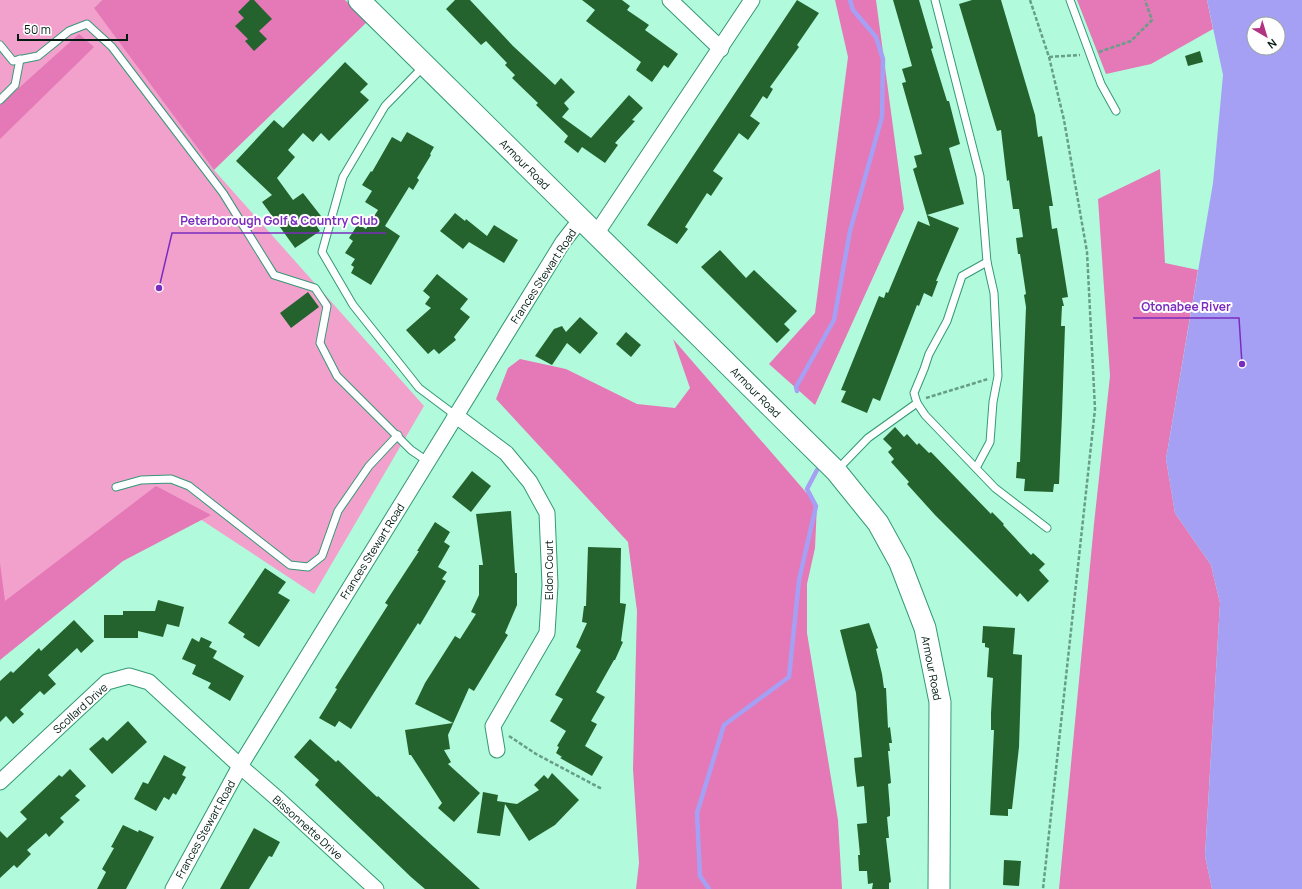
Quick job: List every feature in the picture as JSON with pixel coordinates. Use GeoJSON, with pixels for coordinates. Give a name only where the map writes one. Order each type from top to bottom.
{"type":"FeatureCollection","features":[{"type":"Feature","properties":{"kind":"main road","name":"Armour Road"},"geometry":{"type":"LineString","coordinates":[[359,0],[836,471],[878,523],[900,563],[925,628],[940,702],[939,889]]}},
{"type":"Feature","properties":{"kind":"street"},"geometry":{"type":"LineString","coordinates":[[670,0],[721,49]]}},
{"type":"Feature","properties":{"kind":"street"},"geometry":{"type":"LineString","coordinates":[[596,234],[721,49],[752,0]]}},
{"type":"Feature","properties":{"kind":"street","name":"Frances Stewart Road"},"geometry":{"type":"LineString","coordinates":[[173,889],[240,766],[455,415],[563,242],[581,219]]}},
{"type":"Feature","properties":{"kind":"street","name":"Eldon Court"},"geometry":{"type":"LineString","coordinates":[[455,415],[506,453],[530,482],[547,513],[550,585],[547,633],[493,726]]}},
{"type":"Feature","properties":{"kind":"street","name":"Scollard Drive"},"geometry":{"type":"LineString","coordinates":[[0,782],[107,682],[129,676],[149,682],[240,766]]}},
{"type":"Feature","properties":{"kind":"street"},"geometry":{"type":"LineString","coordinates":[[493,726],[497,750]]}},
{"type":"Feature","properties":{"kind":"street","name":"Bissonnette Drive"},"geometry":{"type":"LineString","coordinates":[[240,766],[280,800],[376,889]]}},
{"type":"Feature","properties":{"kind":"lane"},"geometry":{"type":"LineString","coordinates":[[935,0],[980,176],[986,262],[994,293],[998,376],[993,402],[990,442],[976,468]]}},
{"type":"Feature","properties":{"kind":"lane"},"geometry":{"type":"LineString","coordinates":[[1070,0],[1101,84],[1116,111]]}},
{"type":"Feature","properties":{"kind":"lane"},"geometry":{"type":"LineString","coordinates":[[0,46],[13,61],[38,56],[69,31],[87,24],[112,47],[223,193],[274,275],[315,288],[327,306],[320,343],[337,376],[398,435],[411,450],[427,461]]}},
{"type":"Feature","properties":{"kind":"lane"},"geometry":{"type":"LineString","coordinates":[[0,100],[15,85],[20,59]]}},
{"type":"Feature","properties":{"kind":"lane"},"geometry":{"type":"LineString","coordinates":[[425,65],[385,106],[343,177],[322,252],[353,305],[419,388],[455,415]]}},
{"type":"Feature","properties":{"kind":"lane"},"geometry":{"type":"LineString","coordinates":[[986,262],[962,276],[946,320],[929,354],[914,392],[917,403],[925,415],[995,488],[1047,528]]}},
{"type":"Feature","properties":{"kind":"lane"},"geometry":{"type":"LineString","coordinates":[[836,471],[868,438],[917,403]]}},
{"type":"Feature","properties":{"kind":"lane"},"geometry":{"type":"LineString","coordinates":[[116,487],[141,480],[171,479],[189,486],[290,565],[308,567],[322,556],[338,511],[369,466],[398,435]]}},
{"type":"Feature","properties":{"kind":"path"},"geometry":{"type":"LineString","coordinates":[[1030,0],[1049,57],[1064,120],[1086,252],[1095,409],[1043,889]]}},
{"type":"Feature","properties":{"kind":"path"},"geometry":{"type":"LineString","coordinates":[[1049,57],[1090,54],[1106,51],[1131,41],[1152,20],[1145,0]]}},
{"type":"Feature","properties":{"kind":"path"},"geometry":{"type":"LineString","coordinates":[[917,403],[928,397],[998,376]]}},
{"type":"Feature","properties":{"kind":"path"},"geometry":{"type":"LineString","coordinates":[[493,726],[536,754],[602,790]]}},
{"type":"Feature","properties":{"kind":"shaded area"},"geometry":{"type":"Polygon","coordinates":[[[0,0],[102,0],[95,7],[214,170],[424,406],[314,594],[165,496],[0,648],[0,0]]]}},
{"type":"Feature","properties":{"kind":"shaded area"},"geometry":{"type":"Polygon","coordinates":[[[102,0],[345,0],[368,21],[214,170],[94,8],[102,0]]]}},
{"type":"Feature","properties":{"kind":"shaded area"},"geometry":{"type":"Polygon","coordinates":[[[835,0],[876,0],[904,209],[815,405],[769,364],[815,313],[848,57],[835,0]]]}},
{"type":"Feature","properties":{"kind":"shaded area"},"geometry":{"type":"Polygon","coordinates":[[[1077,0],[1207,0],[1213,29],[1151,64],[1106,74],[1077,0]]]}},
{"type":"Feature","properties":{"kind":"shaded area"},"geometry":{"type":"Polygon","coordinates":[[[1207,0],[1302,0],[1302,889],[1212,889],[1205,856],[1220,603],[1211,565],[1175,513],[1166,459],[1213,183],[1223,75],[1207,0]]]}},
{"type":"Feature","properties":{"kind":"shaded area"},"geometry":{"type":"Polygon","coordinates":[[[79,34],[94,47],[0,139],[0,105],[79,34]]]}},
{"type":"Feature","properties":{"kind":"shaded area"},"geometry":{"type":"Polygon","coordinates":[[[1160,169],[1165,263],[1198,270],[1166,459],[1175,513],[1211,565],[1220,603],[1205,856],[1212,889],[1059,889],[1094,524],[1110,376],[1098,199],[1160,169]]]}},
{"type":"Feature","properties":{"kind":"shaded area"},"geometry":{"type":"Polygon","coordinates":[[[673,339],[817,505],[815,548],[807,584],[807,633],[838,820],[842,889],[636,889],[639,863],[633,769],[637,611],[628,542],[496,399],[508,368],[520,359],[566,369],[637,404],[675,408],[690,388],[673,339]]]}},
{"type":"Feature","properties":{"kind":"shaded area"},"geometry":{"type":"Polygon","coordinates":[[[156,486],[211,515],[123,561],[0,660],[0,563],[5,601],[156,486]]]}},
{"type":"Feature","properties":{"kind":"building"},"geometry":{"type":"Polygon","coordinates":[[[250,0],[254,0],[272,19],[259,31],[267,39],[254,51],[245,41],[248,39],[235,26],[244,18],[238,12],[250,0]]]}},
{"type":"Feature","properties":{"kind":"building"},"geometry":{"type":"Polygon","coordinates":[[[455,0],[470,0],[513,46],[555,85],[561,78],[575,92],[564,103],[569,109],[562,117],[591,138],[629,95],[643,108],[632,120],[635,121],[615,143],[618,145],[605,163],[582,147],[578,153],[564,142],[568,136],[536,105],[538,103],[512,78],[515,75],[505,65],[507,63],[486,41],[481,45],[446,9],[455,0]]]}},
{"type":"Feature","properties":{"kind":"building"},"geometry":{"type":"Polygon","coordinates":[[[582,0],[622,0],[630,6],[627,10],[649,25],[645,30],[678,54],[668,68],[664,65],[652,82],[636,70],[641,62],[586,21],[595,10],[582,0]]]}},
{"type":"Feature","properties":{"kind":"building"},"geometry":{"type":"Polygon","coordinates":[[[797,0],[819,13],[797,45],[799,47],[770,87],[773,89],[767,99],[763,96],[750,116],[760,123],[748,140],[739,133],[713,171],[723,178],[711,196],[707,193],[685,227],[688,229],[677,244],[647,225],[797,0]]]}},
{"type":"Feature","properties":{"kind":"building"},"geometry":{"type":"Polygon","coordinates":[[[893,0],[919,0],[933,48],[931,49],[947,101],[949,101],[960,144],[949,148],[964,204],[927,215],[959,228],[936,281],[938,281],[932,297],[924,293],[919,306],[917,305],[880,401],[873,398],[867,413],[841,402],[846,391],[841,390],[879,296],[884,298],[886,292],[888,293],[918,221],[930,226],[913,169],[917,167],[914,156],[922,154],[902,83],[906,82],[902,69],[912,66],[893,0]]]}},
{"type":"Feature","properties":{"kind":"building"},"geometry":{"type":"Polygon","coordinates":[[[972,0],[1001,0],[1035,115],[1038,137],[1042,136],[1053,206],[1049,206],[1052,229],[1057,228],[1068,297],[1062,298],[1064,306],[1062,306],[1061,326],[1065,326],[1059,484],[1054,484],[1053,492],[1024,491],[1025,479],[1016,478],[1017,462],[1020,462],[1026,307],[1024,295],[1026,294],[1016,238],[1023,237],[1019,209],[1013,209],[1009,180],[1007,181],[1001,130],[997,131],[959,4],[972,0]]]}},
{"type":"Feature","properties":{"kind":"building"},"geometry":{"type":"Polygon","coordinates":[[[1200,51],[1203,62],[1188,66],[1185,56],[1200,51]]]}},
{"type":"Feature","properties":{"kind":"building"},"geometry":{"type":"Polygon","coordinates":[[[345,62],[368,84],[360,92],[369,100],[329,141],[321,133],[313,142],[303,133],[288,150],[295,157],[277,178],[293,200],[303,193],[321,216],[313,221],[320,231],[295,248],[262,202],[272,195],[236,161],[274,120],[283,128],[345,62]]]}},
{"type":"Feature","properties":{"kind":"building"},"geometry":{"type":"Polygon","coordinates":[[[407,132],[434,147],[430,154],[431,155],[417,178],[419,180],[413,190],[409,187],[385,226],[400,236],[371,285],[351,273],[354,267],[351,265],[355,259],[345,253],[353,241],[349,238],[358,224],[366,229],[378,210],[365,202],[372,191],[362,185],[371,171],[372,172],[392,137],[401,142],[407,132]]]}},
{"type":"Feature","properties":{"kind":"building"},"geometry":{"type":"Polygon","coordinates":[[[455,213],[465,221],[466,219],[487,236],[494,225],[518,240],[504,263],[469,242],[463,249],[440,231],[455,213]]]}},
{"type":"Feature","properties":{"kind":"building"},"geometry":{"type":"Polygon","coordinates":[[[720,250],[746,278],[754,270],[797,311],[784,324],[790,330],[777,343],[701,267],[720,250]]]}},
{"type":"Feature","properties":{"kind":"building"},"geometry":{"type":"Polygon","coordinates":[[[437,274],[468,299],[460,309],[470,317],[454,337],[456,340],[439,354],[434,349],[428,354],[406,330],[431,308],[425,304],[430,297],[423,291],[437,274]]]}},
{"type":"Feature","properties":{"kind":"building"},"geometry":{"type":"Polygon","coordinates":[[[308,292],[319,307],[291,328],[280,313],[308,292]]]}},
{"type":"Feature","properties":{"kind":"building"},"geometry":{"type":"Polygon","coordinates":[[[580,317],[598,333],[580,354],[567,343],[552,365],[535,356],[554,329],[562,326],[566,332],[580,317]]]}},
{"type":"Feature","properties":{"kind":"building"},"geometry":{"type":"Polygon","coordinates":[[[626,332],[641,345],[631,357],[616,344],[626,332]]]}},
{"type":"Feature","properties":{"kind":"building"},"geometry":{"type":"Polygon","coordinates":[[[895,427],[904,437],[907,434],[917,445],[919,443],[929,453],[931,452],[991,514],[992,512],[1004,524],[1003,525],[1031,555],[1033,553],[1045,564],[1039,570],[1049,581],[1028,602],[1020,593],[1017,597],[935,515],[907,484],[909,482],[891,462],[894,459],[888,452],[892,448],[883,439],[895,427]]]}},
{"type":"Feature","properties":{"kind":"building"},"geometry":{"type":"Polygon","coordinates":[[[472,471],[491,486],[471,512],[452,497],[472,471]]]}},
{"type":"Feature","properties":{"kind":"building"},"geometry":{"type":"Polygon","coordinates":[[[511,511],[515,573],[517,573],[517,605],[505,633],[508,635],[474,691],[469,688],[448,735],[450,749],[444,750],[451,762],[448,764],[480,793],[454,822],[438,808],[442,803],[411,755],[409,755],[405,730],[453,723],[415,704],[425,683],[455,636],[460,639],[476,614],[471,612],[479,595],[479,565],[483,565],[476,514],[511,511]]]}},
{"type":"Feature","properties":{"kind":"building"},"geometry":{"type":"Polygon","coordinates":[[[435,522],[450,532],[444,542],[450,546],[438,567],[447,572],[442,579],[446,581],[420,625],[418,623],[351,729],[339,721],[335,727],[319,718],[337,689],[335,688],[388,605],[385,603],[419,551],[417,551],[435,522]]]}},
{"type":"Feature","properties":{"kind":"building"},"geometry":{"type":"Polygon","coordinates":[[[588,547],[621,548],[620,603],[626,604],[621,641],[623,642],[615,660],[596,692],[605,697],[591,721],[597,724],[585,746],[603,757],[592,776],[560,758],[562,757],[556,753],[559,747],[557,746],[566,731],[550,721],[563,699],[555,695],[581,650],[576,647],[587,623],[582,622],[584,606],[586,606],[588,547]]]}},
{"type":"Feature","properties":{"kind":"building"},"geometry":{"type":"Polygon","coordinates":[[[265,568],[286,582],[278,593],[290,600],[259,647],[243,637],[245,634],[228,623],[265,568]]]}},
{"type":"Feature","properties":{"kind":"building"},"geometry":{"type":"Polygon","coordinates":[[[158,600],[184,607],[179,627],[167,624],[163,637],[138,631],[138,638],[104,638],[104,615],[123,615],[123,611],[155,611],[158,600]]]}},
{"type":"Feature","properties":{"kind":"building"},"geometry":{"type":"Polygon","coordinates":[[[74,620],[94,641],[81,653],[77,648],[48,675],[56,684],[44,695],[40,691],[20,710],[24,714],[13,724],[6,716],[0,722],[0,681],[11,671],[13,673],[39,648],[41,651],[74,620]]]}},
{"type":"Feature","properties":{"kind":"building"},"geometry":{"type":"Polygon","coordinates":[[[869,623],[878,648],[876,649],[884,688],[886,688],[888,728],[890,727],[892,743],[889,743],[890,751],[888,751],[891,783],[888,784],[890,816],[887,817],[889,838],[886,838],[891,882],[889,883],[889,889],[872,889],[873,883],[868,884],[867,871],[859,871],[858,855],[860,855],[857,824],[867,823],[864,786],[857,787],[854,758],[862,757],[856,693],[840,630],[869,623]]]}},
{"type":"Feature","properties":{"kind":"building"},"geometry":{"type":"Polygon","coordinates":[[[983,626],[1015,628],[1013,654],[1022,655],[1019,747],[1012,809],[1008,809],[1008,816],[990,815],[994,730],[991,730],[993,678],[987,677],[989,648],[985,647],[985,643],[982,643],[983,626]]]}},
{"type":"Feature","properties":{"kind":"building"},"geometry":{"type":"Polygon","coordinates":[[[201,637],[212,642],[209,647],[217,651],[213,658],[244,676],[230,701],[208,688],[211,683],[192,674],[196,665],[182,659],[192,638],[199,642],[201,637]]]}},
{"type":"Feature","properties":{"kind":"building"},"geometry":{"type":"Polygon","coordinates":[[[128,721],[147,742],[112,774],[89,749],[103,737],[107,741],[128,721]]]}},
{"type":"Feature","properties":{"kind":"building"},"geometry":{"type":"Polygon","coordinates":[[[310,739],[336,762],[338,760],[480,889],[425,889],[411,877],[315,785],[319,780],[294,757],[310,739]]]}},
{"type":"Feature","properties":{"kind":"building"},"geometry":{"type":"Polygon","coordinates":[[[164,755],[186,767],[182,775],[186,777],[176,795],[173,793],[169,800],[164,797],[156,811],[134,799],[143,782],[148,784],[164,755]]]}},
{"type":"Feature","properties":{"kind":"building"},"geometry":{"type":"Polygon","coordinates":[[[70,769],[86,786],[75,796],[80,800],[60,818],[64,822],[49,837],[46,833],[27,850],[31,854],[17,868],[14,865],[0,878],[0,831],[7,838],[27,819],[20,812],[59,775],[62,777],[70,769]]]}},
{"type":"Feature","properties":{"kind":"building"},"geometry":{"type":"Polygon","coordinates":[[[552,773],[579,800],[555,825],[529,841],[505,804],[500,836],[477,833],[483,792],[498,795],[497,801],[517,804],[539,790],[534,785],[544,775],[548,779],[552,773]]]}},
{"type":"Feature","properties":{"kind":"building"},"geometry":{"type":"Polygon","coordinates":[[[123,825],[154,837],[126,889],[97,889],[106,872],[102,869],[114,848],[111,847],[123,825]]]}},
{"type":"Feature","properties":{"kind":"building"},"geometry":{"type":"Polygon","coordinates":[[[254,828],[280,842],[272,857],[269,856],[249,889],[220,889],[254,828]]]}},
{"type":"Feature","properties":{"kind":"building"},"geometry":{"type":"Polygon","coordinates":[[[1004,860],[1021,861],[1019,886],[1003,885],[1004,860]]]}},
{"type":"Feature","properties":{"kind":"waterway"},"geometry":{"type":"LineString","coordinates":[[797,391],[796,387],[834,320],[850,231],[882,117],[883,59],[876,37],[853,10],[850,0]]}},
{"type":"Feature","properties":{"kind":"waterway"},"geometry":{"type":"LineString","coordinates":[[709,889],[700,876],[697,813],[724,725],[789,677],[799,580],[816,506],[807,489],[817,470]]}},
{"type":"Feature","properties":{"kind":"place","name":"Peterborough Golf & Country Club"},"geometry":{"type":"Point","coordinates":[159,288]}},
{"type":"Feature","properties":{"kind":"place","name":"Otonabee River"},"geometry":{"type":"Point","coordinates":[1242,364]}}]}
